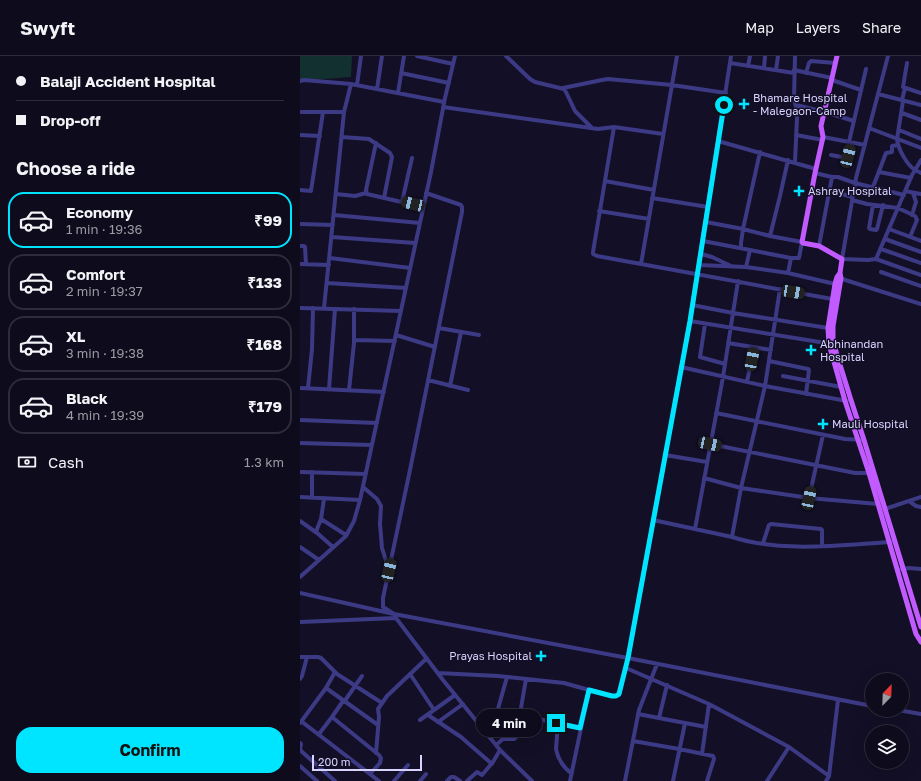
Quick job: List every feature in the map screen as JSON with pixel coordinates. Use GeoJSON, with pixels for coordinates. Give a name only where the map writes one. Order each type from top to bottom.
{"type":"FeatureCollection","features":[{"type":"Feature","properties":{"kind":"main road"},"geometry":{"type":"LineString","coordinates":[[837,56],[822,126],[823,138],[802,242],[819,246],[842,259],[832,344],[841,387],[864,440],[878,504],[916,634],[921,642]]}},
{"type":"Feature","properties":{"kind":"main road"},"geometry":{"type":"LineString","coordinates":[[839,276],[835,284],[828,328],[858,440],[885,509],[921,627]]}},
{"type":"Feature","properties":{"kind":"street"},"geometry":{"type":"LineString","coordinates":[[357,85],[361,56]]}},
{"type":"Feature","properties":{"kind":"street"},"geometry":{"type":"LineString","coordinates":[[377,89],[382,56]]}},
{"type":"Feature","properties":{"kind":"street"},"geometry":{"type":"LineString","coordinates":[[398,93],[404,56]]}},
{"type":"Feature","properties":{"kind":"street"},"geometry":{"type":"LineString","coordinates":[[417,56],[453,64]]}},
{"type":"Feature","properties":{"kind":"street"},"geometry":{"type":"LineString","coordinates":[[301,574],[319,560],[346,535],[354,521],[384,392],[444,102],[455,56]]}},
{"type":"Feature","properties":{"kind":"street"},"geometry":{"type":"LineString","coordinates":[[506,56],[535,82],[563,88],[605,80],[672,85],[726,93]]}},
{"type":"Feature","properties":{"kind":"street"},"geometry":{"type":"LineString","coordinates":[[641,264],[677,56]]}},
{"type":"Feature","properties":{"kind":"street"},"geometry":{"type":"LineString","coordinates":[[438,673],[507,677],[564,683],[612,696],[619,695],[628,658],[690,321],[731,56]]}},
{"type":"Feature","properties":{"kind":"street"},"geometry":{"type":"LineString","coordinates":[[748,66],[750,56]]}},
{"type":"Feature","properties":{"kind":"street"},"geometry":{"type":"LineString","coordinates":[[764,68],[765,56]]}},
{"type":"Feature","properties":{"kind":"street"},"geometry":{"type":"LineString","coordinates":[[776,70],[778,56]]}},
{"type":"Feature","properties":{"kind":"street"},"geometry":{"type":"LineString","coordinates":[[795,56],[794,99],[797,118],[795,162]]}},
{"type":"Feature","properties":{"kind":"street"},"geometry":{"type":"LineString","coordinates":[[888,56],[855,183],[842,259],[876,259],[921,275]]}},
{"type":"Feature","properties":{"kind":"street"},"geometry":{"type":"LineString","coordinates":[[806,73],[811,61],[835,63]]}},
{"type":"Feature","properties":{"kind":"street"},"geometry":{"type":"LineString","coordinates":[[730,63],[806,73],[832,79],[861,90]]}},
{"type":"Feature","properties":{"kind":"street"},"geometry":{"type":"LineString","coordinates":[[907,63],[902,86],[921,93]]}},
{"type":"Feature","properties":{"kind":"street"},"geometry":{"type":"LineString","coordinates":[[831,155],[847,158],[866,69]]}},
{"type":"Feature","properties":{"kind":"street"},"geometry":{"type":"LineString","coordinates":[[401,73],[449,83]]}},
{"type":"Feature","properties":{"kind":"street"},"geometry":{"type":"LineString","coordinates":[[300,81],[304,80],[351,84],[444,102]]}},
{"type":"Feature","properties":{"kind":"street"},"geometry":{"type":"LineString","coordinates":[[324,308],[344,112],[351,84]]}},
{"type":"Feature","properties":{"kind":"street"},"geometry":{"type":"LineString","coordinates":[[563,88],[574,111],[592,128]]}},
{"type":"Feature","properties":{"kind":"street"},"geometry":{"type":"LineString","coordinates":[[905,88],[897,139],[898,145],[902,154],[915,171],[921,173]]}},
{"type":"Feature","properties":{"kind":"street"},"geometry":{"type":"LineString","coordinates":[[878,94],[921,105]]}},
{"type":"Feature","properties":{"kind":"street"},"geometry":{"type":"LineString","coordinates":[[796,105],[854,121]]}},
{"type":"Feature","properties":{"kind":"street"},"geometry":{"type":"LineString","coordinates":[[443,107],[598,129],[614,127],[663,134]]}},
{"type":"Feature","properties":{"kind":"street"},"geometry":{"type":"LineString","coordinates":[[300,112],[344,112]]}},
{"type":"Feature","properties":{"kind":"street"},"geometry":{"type":"LineString","coordinates":[[300,190],[311,191],[323,112]]}},
{"type":"Feature","properties":{"kind":"street"},"geometry":{"type":"LineString","coordinates":[[902,113],[921,120]]}},
{"type":"Feature","properties":{"kind":"street"},"geometry":{"type":"LineString","coordinates":[[614,127],[593,254],[597,256],[832,299]]}},
{"type":"Feature","properties":{"kind":"street"},"geometry":{"type":"LineString","coordinates":[[869,128],[921,148]]}},
{"type":"Feature","properties":{"kind":"street"},"geometry":{"type":"LineString","coordinates":[[899,130],[921,139]]}},
{"type":"Feature","properties":{"kind":"street"},"geometry":{"type":"LineString","coordinates":[[300,135],[320,136]]}},
{"type":"Feature","properties":{"kind":"street"},"geometry":{"type":"LineString","coordinates":[[796,135],[865,145]]}},
{"type":"Feature","properties":{"kind":"street"},"geometry":{"type":"LineString","coordinates":[[342,137],[366,138],[390,153],[392,156],[384,198]]}},
{"type":"Feature","properties":{"kind":"street"},"geometry":{"type":"LineString","coordinates":[[718,141],[795,162],[832,177],[838,177],[855,183],[904,193],[921,194]]}},
{"type":"Feature","properties":{"kind":"street"},"geometry":{"type":"LineString","coordinates":[[366,193],[376,143]]}},
{"type":"Feature","properties":{"kind":"street"},"geometry":{"type":"LineString","coordinates":[[873,187],[886,153],[892,152],[892,146],[898,145]]}},
{"type":"Feature","properties":{"kind":"street"},"geometry":{"type":"LineString","coordinates":[[741,248],[743,230],[760,152]]}},
{"type":"Feature","properties":{"kind":"street"},"geometry":{"type":"LineString","coordinates":[[402,202],[412,158]]}},
{"type":"Feature","properties":{"kind":"street"},"geometry":{"type":"LineString","coordinates":[[770,236],[788,160]]}},
{"type":"Feature","properties":{"kind":"street"},"geometry":{"type":"LineString","coordinates":[[876,259],[904,193],[921,162]]}},
{"type":"Feature","properties":{"kind":"street"},"geometry":{"type":"LineString","coordinates":[[879,172],[911,178]]}},
{"type":"Feature","properties":{"kind":"street"},"geometry":{"type":"LineString","coordinates":[[819,246],[832,177]]}},
{"type":"Feature","properties":{"kind":"street"},"geometry":{"type":"LineString","coordinates":[[605,181],[654,190]]}},
{"type":"Feature","properties":{"kind":"street"},"geometry":{"type":"LineString","coordinates":[[829,190],[873,205],[898,208],[916,216],[917,219],[910,237]]}},
{"type":"Feature","properties":{"kind":"street"},"geometry":{"type":"LineString","coordinates":[[336,194],[355,196],[366,193],[369,195],[423,207]]}},
{"type":"Feature","properties":{"kind":"street"},"geometry":{"type":"LineString","coordinates":[[426,193],[460,205],[462,207],[462,212],[383,598],[383,608],[395,616],[426,659],[500,750],[532,781]]}},
{"type":"Feature","properties":{"kind":"street"},"geometry":{"type":"LineString","coordinates":[[912,215],[916,202],[913,193]]}},
{"type":"Feature","properties":{"kind":"street"},"geometry":{"type":"LineString","coordinates":[[652,198],[708,207]]}},
{"type":"Feature","properties":{"kind":"street"},"geometry":{"type":"LineString","coordinates":[[873,205],[868,228],[876,230],[883,205]]}},
{"type":"Feature","properties":{"kind":"street"},"geometry":{"type":"LineString","coordinates":[[600,211],[649,219]]}},
{"type":"Feature","properties":{"kind":"street"},"geometry":{"type":"LineString","coordinates":[[334,215],[420,223]]}},
{"type":"Feature","properties":{"kind":"street"},"geometry":{"type":"LineString","coordinates":[[703,241],[791,258],[799,258],[802,242],[706,222]]}},
{"type":"Feature","properties":{"kind":"street"},"geometry":{"type":"LineString","coordinates":[[300,224],[333,225]]}},
{"type":"Feature","properties":{"kind":"street"},"geometry":{"type":"LineString","coordinates":[[889,229],[921,241]]}},
{"type":"Feature","properties":{"kind":"street"},"geometry":{"type":"LineString","coordinates":[[332,238],[415,244]]}},
{"type":"Feature","properties":{"kind":"street"},"geometry":{"type":"LineString","coordinates":[[885,239],[921,252]]}},
{"type":"Feature","properties":{"kind":"street"},"geometry":{"type":"LineString","coordinates":[[300,246],[305,247],[306,264]]}},
{"type":"Feature","properties":{"kind":"street"},"geometry":{"type":"LineString","coordinates":[[881,249],[921,263]]}},
{"type":"Feature","properties":{"kind":"street"},"geometry":{"type":"LineString","coordinates":[[746,267],[750,250]]}},
{"type":"Feature","properties":{"kind":"street"},"geometry":{"type":"LineString","coordinates":[[701,254],[712,257],[734,267]]}},
{"type":"Feature","properties":{"kind":"street"},"geometry":{"type":"LineString","coordinates":[[330,258],[410,268]]}},
{"type":"Feature","properties":{"kind":"street"},"geometry":{"type":"LineString","coordinates":[[788,274],[791,258]]}},
{"type":"Feature","properties":{"kind":"street"},"geometry":{"type":"LineString","coordinates":[[300,264],[329,265]]}},
{"type":"Feature","properties":{"kind":"street"},"geometry":{"type":"LineString","coordinates":[[699,265],[746,267],[835,284]]}},
{"type":"Feature","properties":{"kind":"street"},"geometry":{"type":"LineString","coordinates":[[882,272],[921,286]]}},
{"type":"Feature","properties":{"kind":"street"},"geometry":{"type":"LineString","coordinates":[[839,276],[921,304]]}},
{"type":"Feature","properties":{"kind":"street"},"geometry":{"type":"LineString","coordinates":[[695,529],[723,377],[738,281]]}},
{"type":"Feature","properties":{"kind":"street"},"geometry":{"type":"LineString","coordinates":[[327,283],[406,288]]}},
{"type":"Feature","properties":{"kind":"street"},"geometry":{"type":"LineString","coordinates":[[732,537],[741,488],[765,386],[780,289]]}},
{"type":"Feature","properties":{"kind":"street"},"geometry":{"type":"LineString","coordinates":[[692,305],[828,328]]}},
{"type":"Feature","properties":{"kind":"street"},"geometry":{"type":"LineString","coordinates":[[300,308],[401,311]]}},
{"type":"Feature","properties":{"kind":"street"},"geometry":{"type":"LineString","coordinates":[[308,388],[312,349],[313,308]]}},
{"type":"Feature","properties":{"kind":"street"},"geometry":{"type":"LineString","coordinates":[[329,389],[334,308]]}},
{"type":"Feature","properties":{"kind":"street"},"geometry":{"type":"LineString","coordinates":[[349,390],[354,340],[354,309]]}},
{"type":"Feature","properties":{"kind":"street"},"geometry":{"type":"LineString","coordinates":[[690,321],[832,344]]}},
{"type":"Feature","properties":{"kind":"street"},"geometry":{"type":"LineString","coordinates":[[705,324],[700,357],[725,364]]}},
{"type":"Feature","properties":{"kind":"street"},"geometry":{"type":"LineString","coordinates":[[439,328],[479,335]]}},
{"type":"Feature","properties":{"kind":"street"},"geometry":{"type":"LineString","coordinates":[[450,386],[461,332]]}},
{"type":"Feature","properties":{"kind":"street"},"geometry":{"type":"LineString","coordinates":[[396,335],[435,347]]}},
{"type":"Feature","properties":{"kind":"street"},"geometry":{"type":"LineString","coordinates":[[354,340],[395,341]]}},
{"type":"Feature","properties":{"kind":"street"},"geometry":{"type":"LineString","coordinates":[[728,343],[771,350]]}},
{"type":"Feature","properties":{"kind":"street"},"geometry":{"type":"LineString","coordinates":[[747,382],[754,347]]}},
{"type":"Feature","properties":{"kind":"street"},"geometry":{"type":"LineString","coordinates":[[769,361],[807,368],[809,370],[806,394]]}},
{"type":"Feature","properties":{"kind":"street"},"geometry":{"type":"LineString","coordinates":[[681,367],[765,386],[848,401]]}},
{"type":"Feature","properties":{"kind":"street"},"geometry":{"type":"LineString","coordinates":[[783,376],[841,387]]}},
{"type":"Feature","properties":{"kind":"street"},"geometry":{"type":"LineString","coordinates":[[428,380],[468,390]]}},
{"type":"Feature","properties":{"kind":"street"},"geometry":{"type":"LineString","coordinates":[[300,388],[384,392]]}},
{"type":"Feature","properties":{"kind":"street"},"geometry":{"type":"LineString","coordinates":[[716,413],[823,435],[845,439],[864,440]]}},
{"type":"Feature","properties":{"kind":"street"},"geometry":{"type":"LineString","coordinates":[[300,420],[377,423]]}},
{"type":"Feature","properties":{"kind":"street"},"geometry":{"type":"LineString","coordinates":[[809,498],[823,435]]}},
{"type":"Feature","properties":{"kind":"street"},"geometry":{"type":"LineString","coordinates":[[300,443],[372,445]]}},
{"type":"Feature","properties":{"kind":"street"},"geometry":{"type":"LineString","coordinates":[[710,444],[855,473],[871,472]]}},
{"type":"Feature","properties":{"kind":"street"},"geometry":{"type":"LineString","coordinates":[[665,455],[707,462]]}},
{"type":"Feature","properties":{"kind":"street"},"geometry":{"type":"LineString","coordinates":[[300,472],[366,474]]}},
{"type":"Feature","properties":{"kind":"street"},"geometry":{"type":"LineString","coordinates":[[312,472],[312,498]]}},
{"type":"Feature","properties":{"kind":"street"},"geometry":{"type":"LineString","coordinates":[[704,478],[741,488],[809,498],[878,504]]}},
{"type":"Feature","properties":{"kind":"street"},"geometry":{"type":"LineString","coordinates":[[363,487],[377,499],[381,506],[380,524],[382,548],[389,570]]}},
{"type":"Feature","properties":{"kind":"street"},"geometry":{"type":"LineString","coordinates":[[300,497],[360,500]]}},
{"type":"Feature","properties":{"kind":"street"},"geometry":{"type":"LineString","coordinates":[[885,509],[921,497]]}},
{"type":"Feature","properties":{"kind":"street"},"geometry":{"type":"LineString","coordinates":[[317,533],[324,498]]}},
{"type":"Feature","properties":{"kind":"street"},"geometry":{"type":"LineString","coordinates":[[909,501],[916,506],[921,507]]}},
{"type":"Feature","properties":{"kind":"street"},"geometry":{"type":"LineString","coordinates":[[321,519],[346,535]]}},
{"type":"Feature","properties":{"kind":"street"},"geometry":{"type":"LineString","coordinates":[[653,520],[740,539],[778,545],[822,546],[895,542]]}},
{"type":"Feature","properties":{"kind":"street"},"geometry":{"type":"LineString","coordinates":[[300,521],[333,547]]}},
{"type":"Feature","properties":{"kind":"street"},"geometry":{"type":"LineString","coordinates":[[763,543],[769,525],[771,524],[821,529],[822,546]]}},
{"type":"Feature","properties":{"kind":"street"},"geometry":{"type":"LineString","coordinates":[[300,547],[319,560]]}},
{"type":"Feature","properties":{"kind":"street"},"geometry":{"type":"LineString","coordinates":[[897,570],[903,568],[921,569]]}},
{"type":"Feature","properties":{"kind":"street"},"geometry":{"type":"LineString","coordinates":[[300,594],[395,616],[628,658],[865,705]]}},
{"type":"Feature","properties":{"kind":"street"},"geometry":{"type":"LineString","coordinates":[[300,622],[395,616]]}},
{"type":"Feature","properties":{"kind":"street"},"geometry":{"type":"LineString","coordinates":[[300,656],[320,657],[335,672],[382,703]]}},
{"type":"Feature","properties":{"kind":"street"},"geometry":{"type":"LineString","coordinates":[[300,679],[307,657]]}},
{"type":"Feature","properties":{"kind":"street"},"geometry":{"type":"LineString","coordinates":[[376,752],[378,709],[387,696],[426,659]]}},
{"type":"Feature","properties":{"kind":"street"},"geometry":{"type":"LineString","coordinates":[[626,781],[638,714],[657,664]]}},
{"type":"Feature","properties":{"kind":"street"},"geometry":{"type":"LineString","coordinates":[[626,668],[710,704],[789,747],[830,776]]}},
{"type":"Feature","properties":{"kind":"street"},"geometry":{"type":"LineString","coordinates":[[335,672],[326,688],[301,722],[319,734],[379,781]]}},
{"type":"Feature","properties":{"kind":"street"},"geometry":{"type":"LineString","coordinates":[[410,674],[434,710]]}},
{"type":"Feature","properties":{"kind":"street"},"geometry":{"type":"LineString","coordinates":[[319,734],[362,676]]}},
{"type":"Feature","properties":{"kind":"street"},"geometry":{"type":"LineString","coordinates":[[490,737],[507,677]]}},
{"type":"Feature","properties":{"kind":"street"},"geometry":{"type":"LineString","coordinates":[[496,745],[503,739],[515,738],[526,679]]}},
{"type":"Feature","properties":{"kind":"street"},"geometry":{"type":"LineString","coordinates":[[659,718],[667,685]]}},
{"type":"Feature","properties":{"kind":"street"},"geometry":{"type":"LineString","coordinates":[[326,688],[378,725]]}},
{"type":"Feature","properties":{"kind":"street"},"geometry":{"type":"LineString","coordinates":[[570,781],[589,690]]}},
{"type":"Feature","properties":{"kind":"street"},"geometry":{"type":"LineString","coordinates":[[420,720],[455,695]]}},
{"type":"Feature","properties":{"kind":"street"},"geometry":{"type":"LineString","coordinates":[[826,781],[830,776],[838,700]]}},
{"type":"Feature","properties":{"kind":"street"},"geometry":{"type":"LineString","coordinates":[[438,722],[463,704]]}},
{"type":"Feature","properties":{"kind":"street"},"geometry":{"type":"LineString","coordinates":[[702,754],[710,704]]}},
{"type":"Feature","properties":{"kind":"street"},"geometry":{"type":"LineString","coordinates":[[909,712],[921,714]]}},
{"type":"Feature","properties":{"kind":"street"},"geometry":{"type":"LineString","coordinates":[[638,714],[706,726]]}},
{"type":"Feature","properties":{"kind":"street"},"geometry":{"type":"LineString","coordinates":[[428,715],[461,737],[492,764]]}},
{"type":"Feature","properties":{"kind":"street"},"geometry":{"type":"LineString","coordinates":[[520,715],[580,728]]}},
{"type":"Feature","properties":{"kind":"street"},"geometry":{"type":"LineString","coordinates":[[332,717],[376,752],[381,758],[381,761],[370,774]]}},
{"type":"Feature","properties":{"kind":"street"},"geometry":{"type":"LineString","coordinates":[[558,723],[557,753],[564,768],[571,772]]}},
{"type":"Feature","properties":{"kind":"street"},"geometry":{"type":"LineString","coordinates":[[673,781],[685,723]]}},
{"type":"Feature","properties":{"kind":"street"},"geometry":{"type":"LineString","coordinates":[[633,741],[714,757],[707,781]]}},
{"type":"Feature","properties":{"kind":"street"},"geometry":{"type":"LineString","coordinates":[[300,743],[301,751],[336,781]]}},
{"type":"Feature","properties":{"kind":"street"},"geometry":{"type":"LineString","coordinates":[[767,781],[789,747]]}},
{"type":"Feature","properties":{"kind":"street"},"geometry":{"type":"LineString","coordinates":[[467,781],[477,772],[482,775],[492,764],[500,750]]}},
{"type":"Feature","properties":{"kind":"street"},"geometry":{"type":"LineString","coordinates":[[394,781],[408,765]]}},
{"type":"Feature","properties":{"kind":"street"},"geometry":{"type":"LineString","coordinates":[[300,766],[317,781]]}},
{"type":"Feature","properties":{"kind":"street"},"geometry":{"type":"LineString","coordinates":[[420,781],[426,774]]}},
{"type":"Feature","properties":{"kind":"street"},"geometry":{"type":"LineString","coordinates":[[447,781],[451,777],[454,777],[460,781]]}},
{"type":"Feature","properties":{"kind":"green space"},"geometry":{"type":"Polygon","coordinates":[[[300,56],[352,56],[351,77],[300,81],[300,56]]]}},
{"type":"Feature","properties":{"kind":"place","name":"Bhamare Hospital - Malegaon-Camp"},"geometry":{"type":"Point","coordinates":[744,104]}},
{"type":"Feature","properties":{"kind":"place","name":"Ashray Hospital"},"geometry":{"type":"Point","coordinates":[799,191]}},
{"type":"Feature","properties":{"kind":"place","name":"Abhinandan Hospital"},"geometry":{"type":"Point","coordinates":[811,350]}},
{"type":"Feature","properties":{"kind":"place","name":"Mauli Hospital"},"geometry":{"type":"Point","coordinates":[823,424]}},
{"type":"Feature","properties":{"kind":"place","name":"Prayas Hospital"},"geometry":{"type":"Point","coordinates":[541,656]}},
{"type":"Feature","properties":{"kind":"route"},"geometry":{"type":"LineString","coordinates":[[556,723],[580,728],[589,690],[612,696],[619,695],[628,658],[690,321],[724,105]]}}]}
